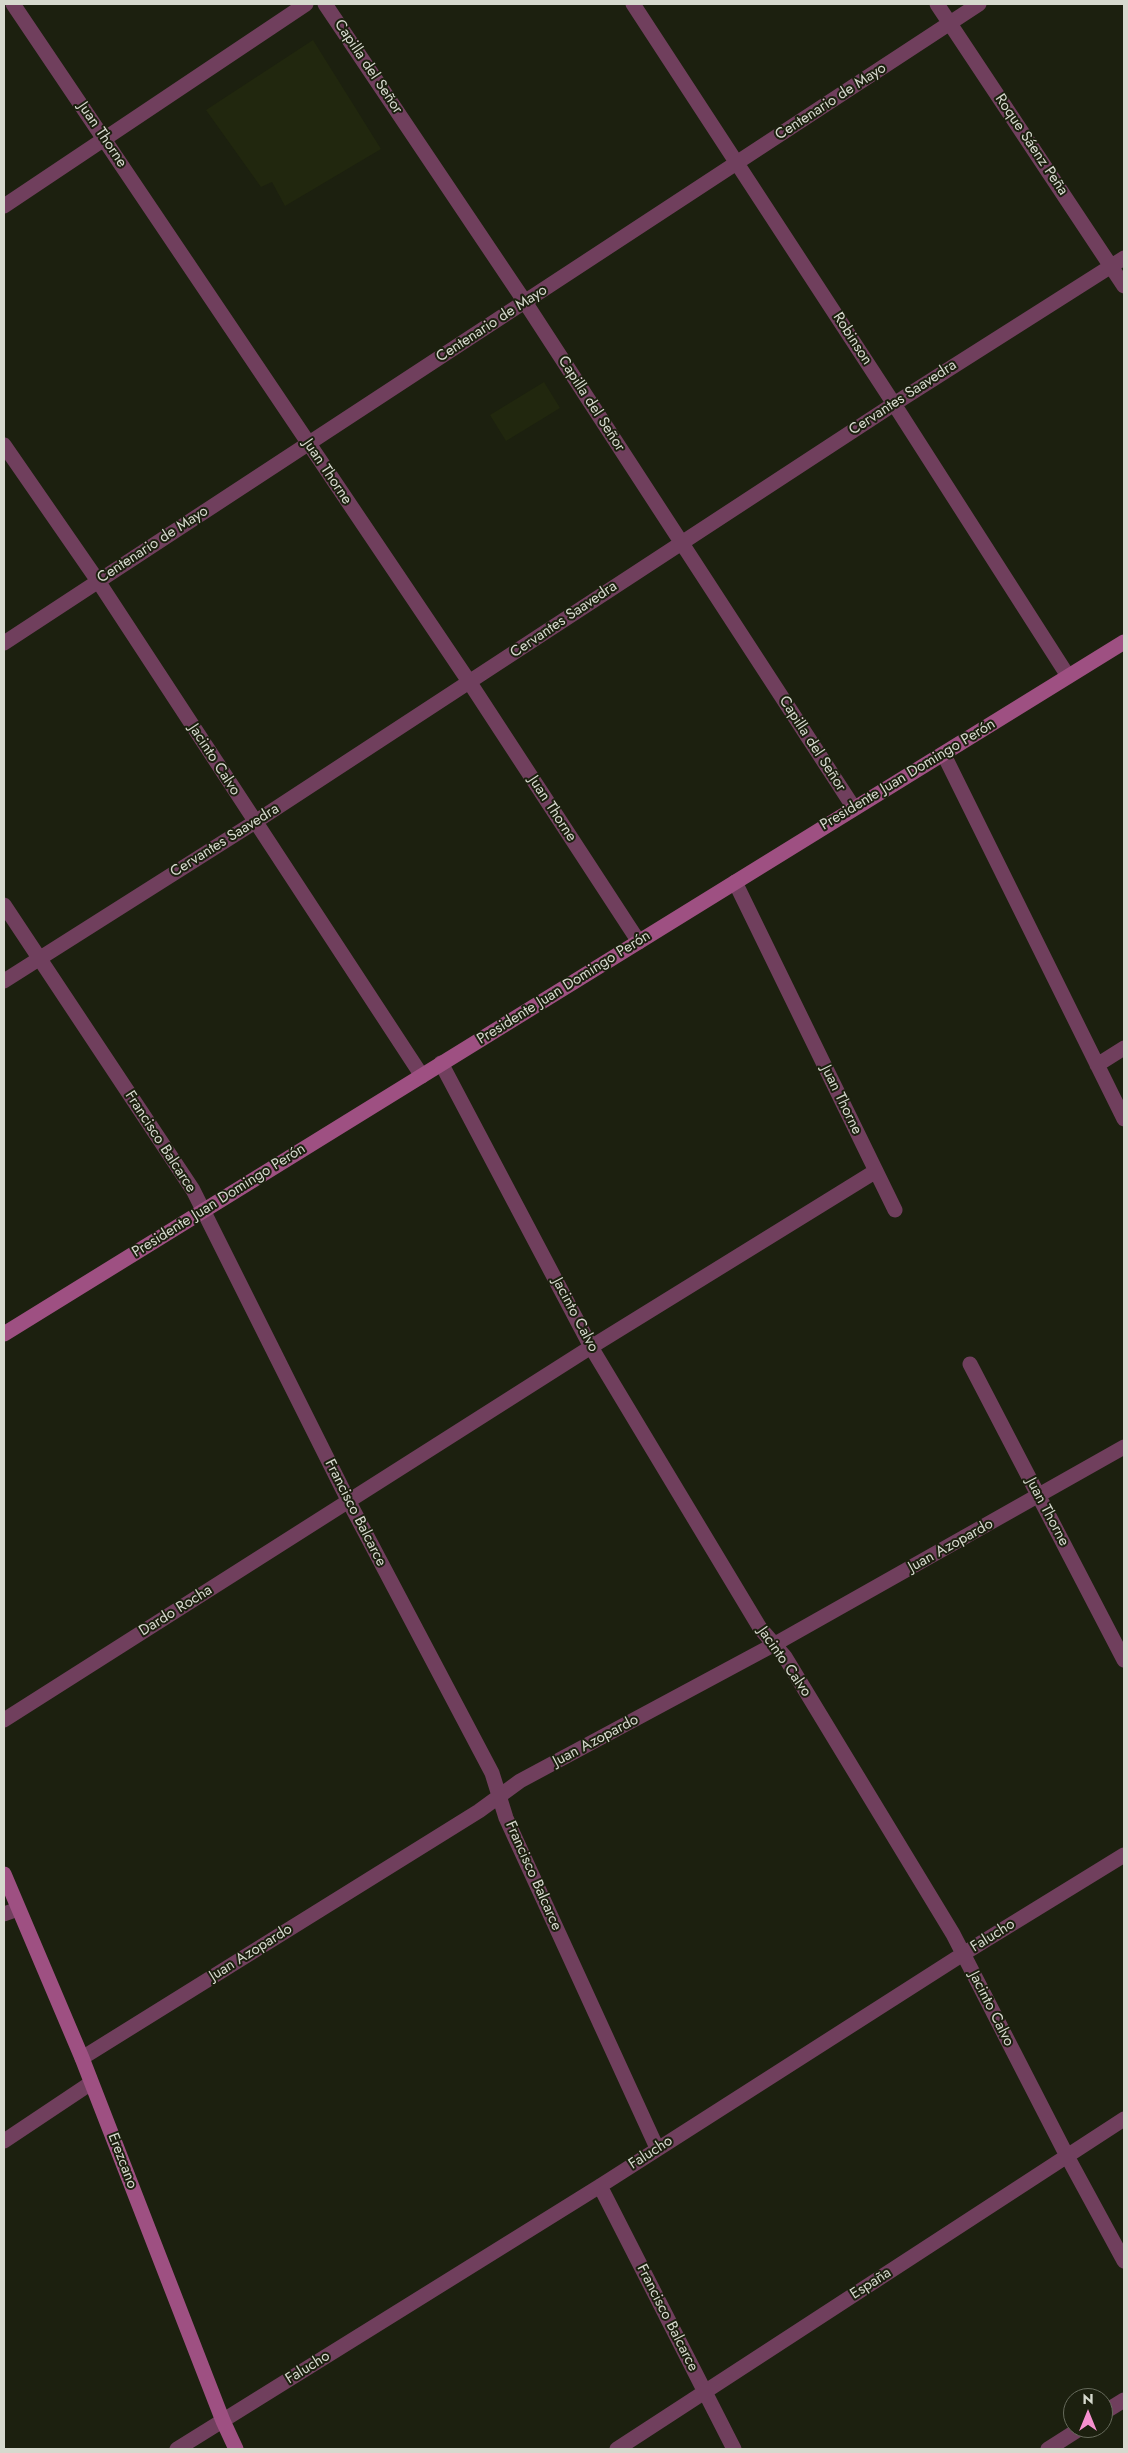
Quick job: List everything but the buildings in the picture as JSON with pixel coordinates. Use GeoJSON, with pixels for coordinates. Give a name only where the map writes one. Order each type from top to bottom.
{"type":"FeatureCollection","features":[{"type":"Feature","properties":{"kind":"street","name":"Juan Thorne"},"geometry":{"type":"LineString","coordinates":[[14,4],[470,683],[639,942]]}},
{"type":"Feature","properties":{"kind":"street"},"geometry":{"type":"LineString","coordinates":[[4,206],[306,4]]}},
{"type":"Feature","properties":{"kind":"street","name":"Capilla del Señor"},"geometry":{"type":"LineString","coordinates":[[325,4],[525,302],[854,808]]}},
{"type":"Feature","properties":{"kind":"street","name":"Robinson"},"geometry":{"type":"LineString","coordinates":[[633,4],[894,404],[1068,676]]}},
{"type":"Feature","properties":{"kind":"street","name":"Roque Sáenz Peña"},"geometry":{"type":"LineString","coordinates":[[937,4],[1118,262],[1124,286]]}},
{"type":"Feature","properties":{"kind":"street","name":"Centenario de Mayo"},"geometry":{"type":"LineString","coordinates":[[4,643],[738,164],[979,4]]}},
{"type":"Feature","properties":{"kind":"street","name":"Cervantes Saavedra"},"geometry":{"type":"LineString","coordinates":[[4,981],[255,822],[470,683],[681,542],[1118,262]]}},
{"type":"Feature","properties":{"kind":"street","name":"Jacinto Calvo"},"geometry":{"type":"LineString","coordinates":[[4,445],[98,581],[422,1076]]}},
{"type":"Feature","properties":{"kind":"street","name":"Presidente Juan Domingo Perón"},"geometry":{"type":"LineString","coordinates":[[4,1334],[854,808],[944,755],[1124,642]]}},
{"type":"Feature","properties":{"kind":"street"},"geometry":{"type":"LineString","coordinates":[[944,755],[1124,1119]]}},
{"type":"Feature","properties":{"kind":"street","name":"Juan Thorne"},"geometry":{"type":"LineString","coordinates":[[735,882],[895,1210]]}},
{"type":"Feature","properties":{"kind":"street","name":"Francisco Balcarce"},"geometry":{"type":"LineString","coordinates":[[4,905],[193,1190],[349,1502],[492,1773],[506,1818],[657,2148]]}},
{"type":"Feature","properties":{"kind":"street"},"geometry":{"type":"LineString","coordinates":[[1097,1065],[1124,1048]]}},
{"type":"Feature","properties":{"kind":"street","name":"Jacinto Calvo"},"geometry":{"type":"LineString","coordinates":[[441,1064],[591,1347],[760,1628],[785,1657],[948,1926],[1067,2156],[1124,2261]]}},
{"type":"Feature","properties":{"kind":"street","name":"Dardo Rocha"},"geometry":{"type":"LineString","coordinates":[[4,1720],[591,1347],[876,1171]]}},
{"type":"Feature","properties":{"kind":"street","name":"Juan Thorne"},"geometry":{"type":"LineString","coordinates":[[970,1364],[1124,1660]]}},
{"type":"Feature","properties":{"kind":"street","name":"Juan Azopardo"},"geometry":{"type":"LineString","coordinates":[[82,2058],[520,1781],[775,1644],[1124,1447]]}},
{"type":"Feature","properties":{"kind":"street","name":"Falucho"},"geometry":{"type":"LineString","coordinates":[[177,2449],[600,2186],[963,1954],[1124,1855]]}},
{"type":"Feature","properties":{"kind":"street","name":"Erezcano"},"geometry":{"type":"LineString","coordinates":[[4,1874],[82,2058],[223,2421],[236,2449]]}},
{"type":"Feature","properties":{"kind":"street"},"geometry":{"type":"LineString","coordinates":[[4,1914],[18,1908]]}},
{"type":"Feature","properties":{"kind":"street"},"geometry":{"type":"LineString","coordinates":[[4,2141],[91,2083]]}},
{"type":"Feature","properties":{"kind":"street","name":"España"},"geometry":{"type":"LineString","coordinates":[[617,2449],[1124,2119]]}},
{"type":"Feature","properties":{"kind":"street","name":"Francisco Balcarce"},"geometry":{"type":"LineString","coordinates":[[600,2186],[734,2449]]}},
{"type":"Feature","properties":{"kind":"street"},"geometry":{"type":"LineString","coordinates":[[1113,2407],[1124,2400]]}},
{"type":"Feature","properties":{"kind":"street"},"geometry":{"type":"LineString","coordinates":[[1048,2449],[1065,2438]]}},
{"type":"Feature","properties":{"kind":"shaded area"},"geometry":{"type":"Polygon","coordinates":[[[313,40],[381,149],[285,206],[272,182],[261,187],[206,110],[313,40]]]}},
{"type":"Feature","properties":{"kind":"shaded area"},"geometry":{"type":"Polygon","coordinates":[[[544,382],[560,408],[506,441],[490,415],[544,382]]]}}]}
